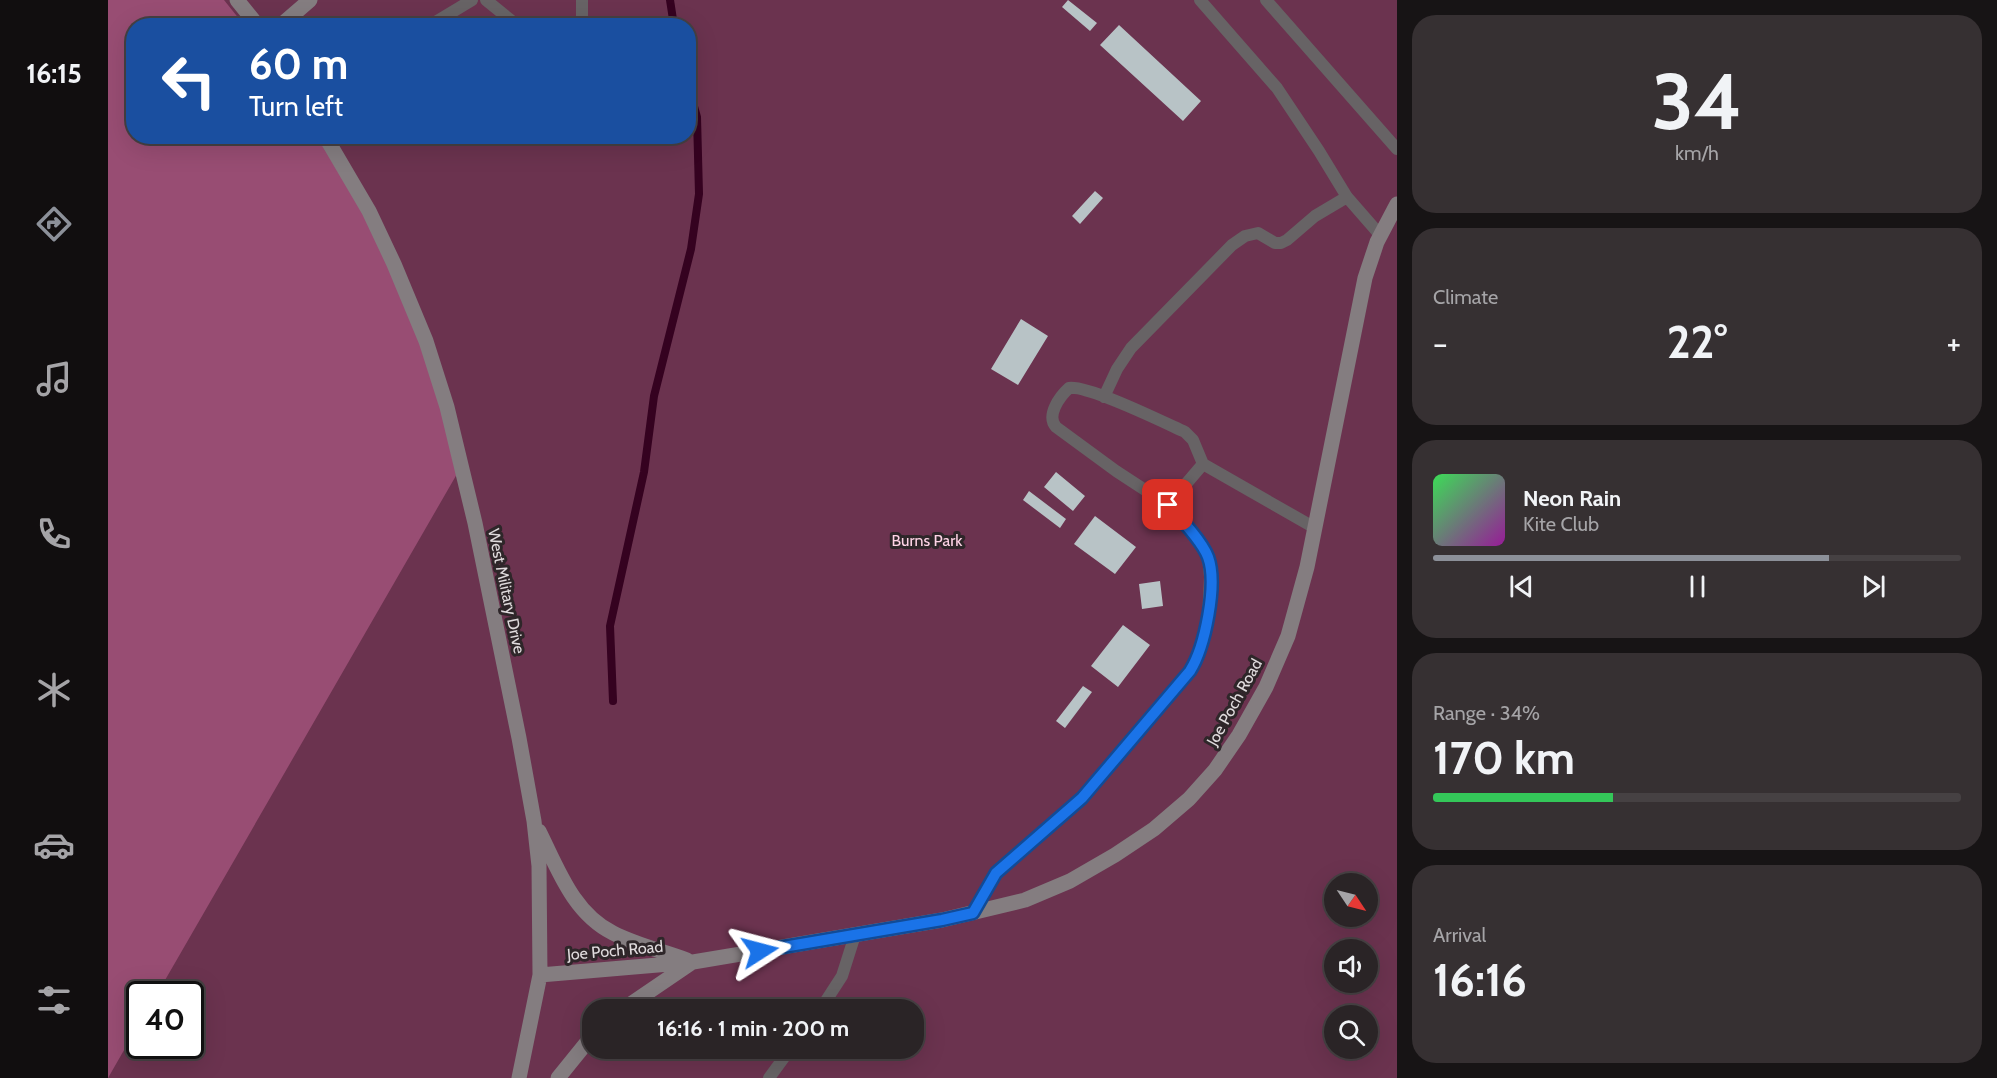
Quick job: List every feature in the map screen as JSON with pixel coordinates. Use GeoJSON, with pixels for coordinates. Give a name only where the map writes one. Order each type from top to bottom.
{"type":"FeatureCollection","features":[{"type":"Feature","properties":{"kind":"street"},"geometry":{"type":"LineString","coordinates":[[237,0],[252,18]]}},
{"type":"Feature","properties":{"kind":"street"},"geometry":{"type":"LineString","coordinates":[[289,18],[310,0]]}},
{"type":"Feature","properties":{"kind":"street","name":"West Military Drive"},"geometry":{"type":"LineString","coordinates":[[330,144],[369,211],[426,341],[447,406],[475,523],[534,821],[539,866],[540,975],[519,1078]]}},
{"type":"Feature","properties":{"kind":"street","name":"Joe Poch Road"},"geometry":{"type":"LineString","coordinates":[[540,975],[693,962],[942,920],[1025,900],[1070,881],[1115,855],[1154,829],[1189,799],[1215,770],[1239,735],[1266,687],[1288,636],[1307,567],[1365,278],[1381,236],[1397,204]]}},
{"type":"Feature","properties":{"kind":"street","name":"Joe Poch Road"},"geometry":{"type":"LineString","coordinates":[[534,821],[567,888],[580,907],[598,924],[615,934],[693,962]]}},
{"type":"Feature","properties":{"kind":"street","name":"Joe Poch Road"},"geometry":{"type":"LineString","coordinates":[[638,999],[693,962]]}},
{"type":"Feature","properties":{"kind":"street"},"geometry":{"type":"LineString","coordinates":[[558,1078],[582,1048]]}},
{"type":"Feature","properties":{"kind":"lane"},"geometry":{"type":"LineString","coordinates":[[442,18],[472,0]]}},
{"type":"Feature","properties":{"kind":"lane"},"geometry":{"type":"LineString","coordinates":[[486,0],[508,18]]}},
{"type":"Feature","properties":{"kind":"lane"},"geometry":{"type":"LineString","coordinates":[[582,0],[582,18]]}},
{"type":"Feature","properties":{"kind":"lane"},"geometry":{"type":"LineString","coordinates":[[1200,0],[1277,88],[1347,197],[1381,236]]}},
{"type":"Feature","properties":{"kind":"lane"},"geometry":{"type":"LineString","coordinates":[[1266,0],[1397,149]]}},
{"type":"Feature","properties":{"kind":"lane"},"geometry":{"type":"LineString","coordinates":[[1104,397],[1117,369],[1131,348],[1232,245],[1245,236],[1258,233],[1275,243],[1281,243],[1315,216],[1347,197]]}},
{"type":"Feature","properties":{"kind":"lane"},"geometry":{"type":"LineString","coordinates":[[973,913],[996,873],[1082,798],[1190,671],[1197,660],[1208,618],[1210,577],[1208,557],[1185,522],[1168,505],[1068,437],[1052,422],[1051,416],[1056,406],[1069,388],[1074,387],[1104,397],[1185,432],[1193,440],[1203,464],[1315,528]]}},
{"type":"Feature","properties":{"kind":"lane"},"geometry":{"type":"LineString","coordinates":[[1168,505],[1203,464]]}},
{"type":"Feature","properties":{"kind":"lane"},"geometry":{"type":"LineString","coordinates":[[827,999],[842,976],[855,935]]}},
{"type":"Feature","properties":{"kind":"lane"},"geometry":{"type":"LineString","coordinates":[[769,1078],[783,1059]]}},
{"type":"Feature","properties":{"kind":"green space","name":"Burns Park"},"geometry":{"type":"Polygon","coordinates":[[[108,0],[1397,0],[1397,1078],[108,1078],[108,0]]]}},
{"type":"Feature","properties":{"kind":"shaded area"},"geometry":{"type":"Polygon","coordinates":[[[108,0],[224,0],[238,18],[126,18],[126,144],[329,144],[394,264],[461,467],[164,981],[126,981],[126,1047],[108,1078],[108,0]]]}},
{"type":"Feature","properties":{"kind":"building"},"geometry":{"type":"Polygon","coordinates":[[[1068,0],[1097,23],[1090,31],[1062,7],[1068,0]]]}},
{"type":"Feature","properties":{"kind":"building"},"geometry":{"type":"Polygon","coordinates":[[[1119,25],[1201,101],[1183,121],[1100,45],[1119,25]]]}},
{"type":"Feature","properties":{"kind":"building"},"geometry":{"type":"Polygon","coordinates":[[[1095,191],[1103,198],[1080,224],[1072,216],[1095,191]]]}},
{"type":"Feature","properties":{"kind":"building"},"geometry":{"type":"Polygon","coordinates":[[[1021,319],[1048,336],[1018,385],[991,369],[1021,319]]]}},
{"type":"Feature","properties":{"kind":"building"},"geometry":{"type":"Polygon","coordinates":[[[1056,472],[1085,496],[1073,511],[1044,487],[1056,472]]]}},
{"type":"Feature","properties":{"kind":"building"},"geometry":{"type":"Polygon","coordinates":[[[1029,491],[1066,519],[1060,528],[1023,500],[1029,491]]]}},
{"type":"Feature","properties":{"kind":"building"},"geometry":{"type":"Polygon","coordinates":[[[1095,516],[1136,547],[1115,574],[1074,544],[1095,516]]]}},
{"type":"Feature","properties":{"kind":"building"},"geometry":{"type":"Polygon","coordinates":[[[1160,581],[1163,606],[1142,609],[1139,584],[1160,581]]]}},
{"type":"Feature","properties":{"kind":"building"},"geometry":{"type":"Polygon","coordinates":[[[1123,625],[1150,645],[1118,687],[1091,666],[1123,625]]]}},
{"type":"Feature","properties":{"kind":"building"},"geometry":{"type":"Polygon","coordinates":[[[1083,686],[1092,692],[1065,728],[1056,721],[1083,686]]]}},
{"type":"Feature","properties":{"kind":"waterway"},"geometry":{"type":"LineString","coordinates":[[670,0],[673,18]]}},
{"type":"Feature","properties":{"kind":"waterway"},"geometry":{"type":"LineString","coordinates":[[613,701],[610,626],[644,472],[654,396],[691,249],[699,194],[696,113]]}},
{"type":"Feature","properties":{"kind":"route"},"geometry":{"type":"LineString","coordinates":[[760,951],[973,913],[987,885],[1010,858],[1082,798],[1197,660],[1208,618],[1210,577],[1208,557],[1185,522],[1168,505]]}}]}
